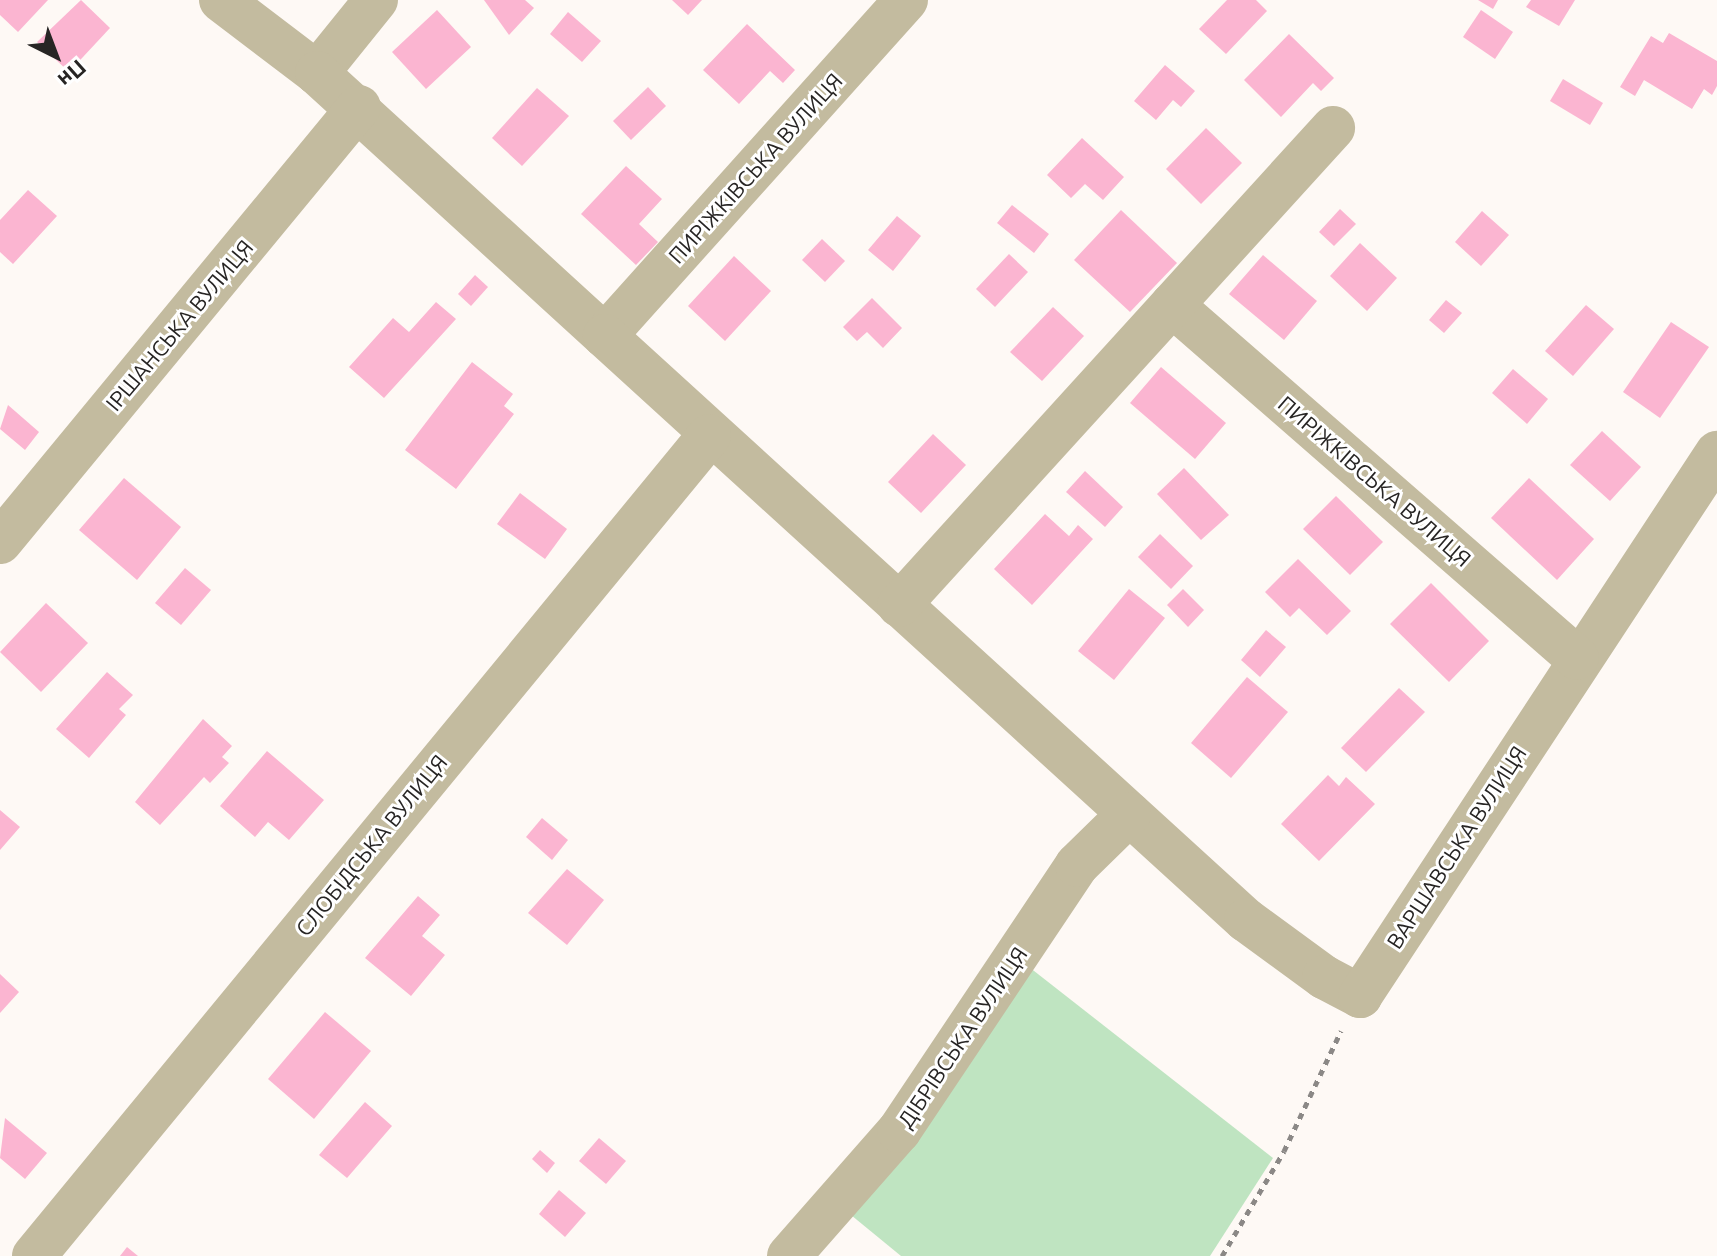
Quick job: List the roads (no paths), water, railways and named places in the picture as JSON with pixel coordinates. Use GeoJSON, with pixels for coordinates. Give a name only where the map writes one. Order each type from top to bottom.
{"type":"FeatureCollection","features":[{"type":"Feature","properties":{"kind":"street"},"geometry":{"type":"LineString","coordinates":[[221,0],[359,107],[709,436],[1129,814]]}},
{"type":"Feature","properties":{"kind":"street"},"geometry":{"type":"LineString","coordinates":[[317,73],[376,0]]}},
{"type":"Feature","properties":{"kind":"street","name":"ПИРІЖКІВСЬКА ВУЛИЦЯ"},"geometry":{"type":"LineString","coordinates":[[605,336],[906,0]]}},
{"type":"Feature","properties":{"kind":"street","name":"ІРШАНСЬКА ВУЛИЦЯ"},"geometry":{"type":"LineString","coordinates":[[0,542],[359,107]]}},
{"type":"Feature","properties":{"kind":"street"},"geometry":{"type":"LineString","coordinates":[[899,605],[1333,128]]}},
{"type":"Feature","properties":{"kind":"street","name":"ПИРІЖКІВСЬКА ВУЛИЦЯ"},"geometry":{"type":"LineString","coordinates":[[1172,305],[1577,658]]}},
{"type":"Feature","properties":{"kind":"street","name":"СЛОБІДСЬКА ВУЛИЦЯ"},"geometry":{"type":"LineString","coordinates":[[34,1256],[709,436]]}},
{"type":"Feature","properties":{"kind":"street","name":"ВАРШАВСЬКА ВУЛИЦЯ"},"geometry":{"type":"LineString","coordinates":[[1129,814],[1273,943],[1360,996],[1577,658],[1717,453]]}},
{"type":"Feature","properties":{"kind":"street","name":"ДІБРІВСЬКА ВУЛИЦЯ"},"geometry":{"type":"LineString","coordinates":[[789,1256],[899,1131],[1077,865],[1129,814]]}}]}
